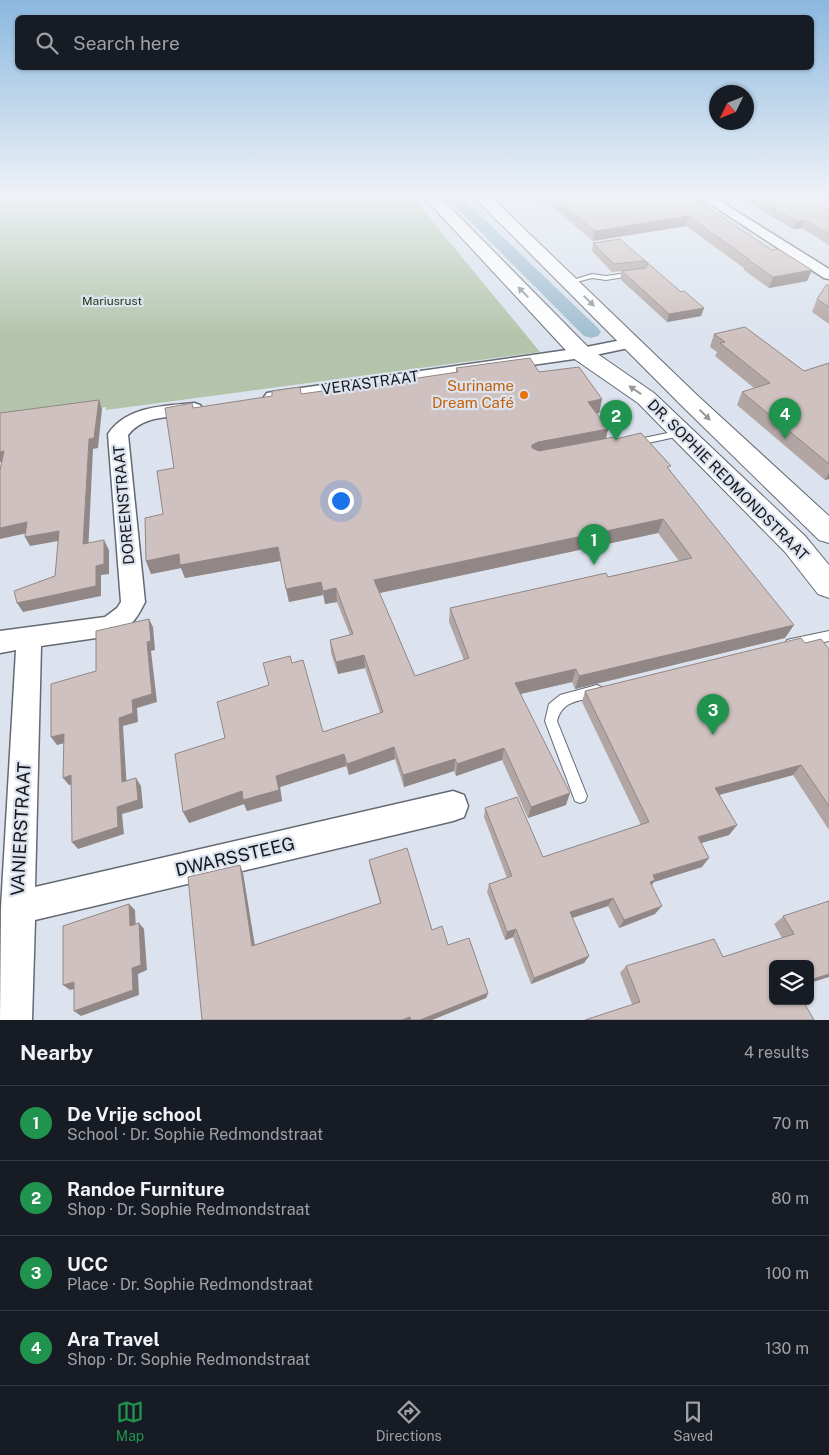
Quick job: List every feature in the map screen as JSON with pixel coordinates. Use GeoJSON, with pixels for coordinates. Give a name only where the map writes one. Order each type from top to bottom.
{"type":"FeatureCollection","features":[{"type":"Feature","properties":{"kind":"street","name":"DR. SOPHIE REDMONDSTRAAT"},"geometry":{"type":"LineString","coordinates":[[475,242],[581,353],[646,398],[795,544],[829,586]]}},
{"type":"Feature","properties":{"kind":"street","name":"DR. SOPHIE REDMONDSTRAAT"},"geometry":{"type":"LineString","coordinates":[[528,242],[829,533]]}},
{"type":"Feature","properties":{"kind":"street"},"geometry":{"type":"LineString","coordinates":[[776,242],[829,275]]}},
{"type":"Feature","properties":{"kind":"street","name":"VERASTRAAT"},"geometry":{"type":"LineString","coordinates":[[256,400],[581,353],[632,343]]}},
{"type":"Feature","properties":{"kind":"street","name":"DOREENSTRAAT"},"geometry":{"type":"LineString","coordinates":[[29,637],[110,626],[126,615],[132,602],[118,434],[124,425],[137,417],[206,407]]}},
{"type":"Feature","properties":{"kind":"street"},"geometry":{"type":"LineString","coordinates":[[0,642],[29,637]]}},
{"type":"Feature","properties":{"kind":"street","name":"VANIERSTRAAT"},"geometry":{"type":"LineString","coordinates":[[14,1020],[29,637]]}},
{"type":"Feature","properties":{"kind":"street","name":"DWARSSTEEG"},"geometry":{"type":"LineString","coordinates":[[17,908],[452,806]]}},
{"type":"Feature","properties":{"kind":"lane"},"geometry":{"type":"LineString","coordinates":[[569,282],[592,276],[606,278],[642,273]]}},
{"type":"Feature","properties":{"kind":"lane"},"geometry":{"type":"LineString","coordinates":[[622,444],[682,433]]}},
{"type":"Feature","properties":{"kind":"lane"},"geometry":{"type":"LineString","coordinates":[[783,645],[829,636]]}},
{"type":"Feature","properties":{"kind":"lane"},"geometry":{"type":"LineString","coordinates":[[580,796],[551,722],[554,708],[564,699],[612,687]]}},
{"type":"Feature","properties":{"kind":"green space","name":"Mariusrust"},"geometry":{"type":"Polygon","coordinates":[[[0,242],[449,242],[540,352],[106,410],[106,407],[0,420],[0,242]]]}},
{"type":"Feature","properties":{"kind":"building"},"geometry":{"type":"Polygon","coordinates":[[[623,242],[647,263],[644,261],[614,264],[593,243],[623,242]]]}},
{"type":"Feature","properties":{"kind":"building"},"geometry":{"type":"Polygon","coordinates":[[[724,242],[759,242],[772,250],[778,249],[812,270],[773,277],[747,259],[749,259],[724,242]]]}},
{"type":"Feature","properties":{"kind":"building"},"geometry":{"type":"Polygon","coordinates":[[[648,263],[681,292],[684,291],[704,308],[669,314],[622,271],[646,268],[648,263]]]}},
{"type":"Feature","properties":{"kind":"building"},"geometry":{"type":"Polygon","coordinates":[[[827,284],[829,286],[829,307],[817,299],[827,284]]]}},
{"type":"Feature","properties":{"kind":"building"},"geometry":{"type":"Polygon","coordinates":[[[745,327],[804,371],[829,363],[829,464],[742,392],[770,383],[720,343],[725,342],[714,334],[745,327]]]}},
{"type":"Feature","properties":{"kind":"building"},"geometry":{"type":"Polygon","coordinates":[[[530,358],[539,372],[579,367],[602,399],[588,402],[608,429],[538,442],[532,445],[532,448],[539,451],[614,437],[616,439],[641,433],[671,466],[667,467],[794,625],[579,676],[576,669],[515,683],[570,793],[531,807],[504,748],[457,764],[455,759],[403,775],[394,747],[347,764],[344,754],[276,776],[279,790],[243,800],[242,791],[183,812],[175,754],[225,738],[217,702],[269,685],[263,663],[290,656],[292,663],[303,660],[323,732],[383,712],[364,655],[336,662],[330,640],[353,634],[336,588],[323,591],[321,582],[286,589],[278,547],[180,565],[179,554],[146,561],[145,518],[163,514],[157,471],[174,468],[165,408],[192,403],[193,408],[272,396],[272,391],[300,387],[301,394],[324,392],[458,372],[456,368],[530,358]],[[663,519],[374,580],[415,676],[469,658],[450,608],[606,573],[608,577],[692,558],[663,519]]]}},
{"type":"Feature","properties":{"kind":"building"},"geometry":{"type":"Polygon","coordinates":[[[99,400],[94,438],[89,439],[83,544],[104,540],[104,564],[96,566],[96,586],[17,603],[14,591],[55,576],[59,531],[25,537],[27,522],[0,528],[0,470],[4,451],[0,452],[0,413],[99,400]]]}},
{"type":"Feature","properties":{"kind":"building"},"geometry":{"type":"Polygon","coordinates":[[[149,619],[151,641],[147,642],[152,694],[132,700],[133,713],[119,718],[122,782],[136,778],[138,800],[117,807],[118,827],[72,842],[71,775],[63,778],[64,734],[51,737],[51,684],[96,671],[96,631],[149,619]]]}},
{"type":"Feature","properties":{"kind":"building"},"geometry":{"type":"Polygon","coordinates":[[[801,638],[805,643],[821,639],[829,649],[829,806],[801,765],[715,788],[737,825],[698,837],[709,858],[653,875],[655,880],[650,882],[662,906],[624,920],[613,898],[570,912],[589,956],[534,978],[516,929],[507,932],[489,884],[512,876],[485,808],[517,797],[543,857],[649,822],[585,691],[801,638]]]}},
{"type":"Feature","properties":{"kind":"building"},"geometry":{"type":"Polygon","coordinates":[[[407,848],[432,930],[442,926],[448,945],[469,938],[488,993],[420,1020],[411,1020],[410,1017],[402,1020],[202,1020],[188,877],[240,865],[252,946],[381,903],[369,860],[407,848]]]}},
{"type":"Feature","properties":{"kind":"building"},"geometry":{"type":"Polygon","coordinates":[[[829,901],[829,974],[814,979],[814,960],[769,960],[769,1005],[805,1005],[814,1020],[585,1020],[640,1002],[626,966],[714,939],[723,957],[794,934],[783,916],[829,901]]]}},
{"type":"Feature","properties":{"kind":"building"},"geometry":{"type":"Polygon","coordinates":[[[129,904],[130,926],[139,923],[141,965],[132,968],[133,990],[74,1011],[74,982],[63,985],[63,926],[129,904]]]}},
{"type":"Feature","properties":{"kind":"waterway"},"geometry":{"type":"LineString","coordinates":[[500,242],[591,332]]}},
{"type":"Feature","properties":{"kind":"place","name":"Suriname Dream Café"},"geometry":{"type":"Point","coordinates":[524,395]}},
{"type":"Feature","properties":{"kind":"place","name":"Ara Travel"},"geometry":{"type":"Point","coordinates":[785,439]}},
{"type":"Feature","properties":{"kind":"place","name":"Randoe Furniture"},"geometry":{"type":"Point","coordinates":[616,441]}},
{"type":"Feature","properties":{"kind":"place","name":"De Vrije school"},"geometry":{"type":"Point","coordinates":[594,565]}},
{"type":"Feature","properties":{"kind":"place","name":"UCC"},"geometry":{"type":"Point","coordinates":[713,735]}}]}
